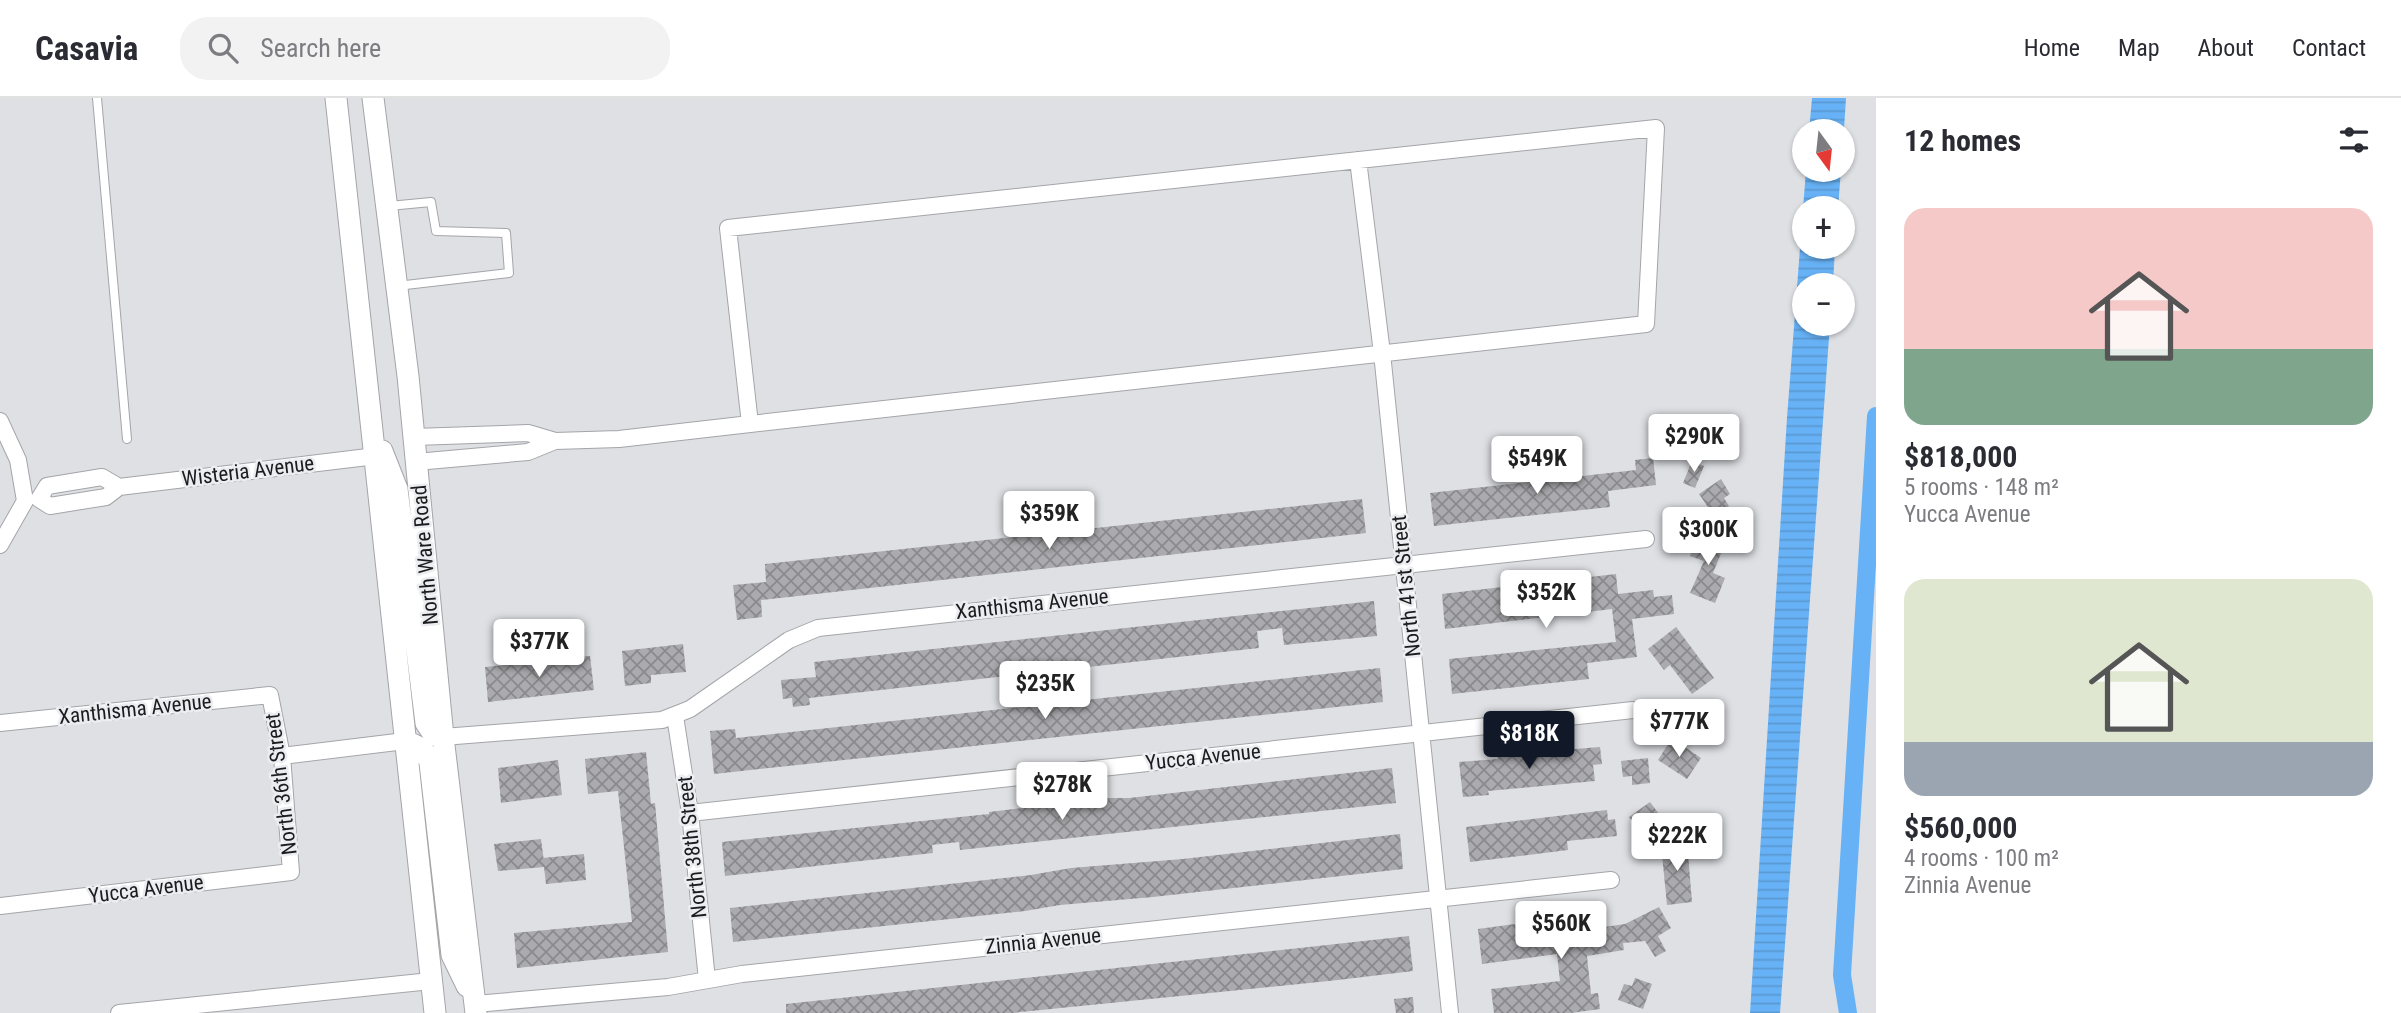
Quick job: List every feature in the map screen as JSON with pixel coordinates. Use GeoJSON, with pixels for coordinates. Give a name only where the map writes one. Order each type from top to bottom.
{"type":"FeatureCollection","features":[{"type":"Feature","properties":{"kind":"main road","name":"North Ware Road"},"geometry":{"type":"LineString","coordinates":[[336,98],[435,1013]]}},
{"type":"Feature","properties":{"kind":"main road","name":"North Ware Road"},"geometry":{"type":"LineString","coordinates":[[373,98],[414,437],[443,737],[475,1009]]}},
{"type":"Feature","properties":{"kind":"main road"},"geometry":{"type":"LineString","coordinates":[[373,427],[397,489],[426,723],[434,735],[443,737]]}},
{"type":"Feature","properties":{"kind":"main road"},"geometry":{"type":"LineString","coordinates":[[405,741],[421,748],[428,755],[452,955],[475,1009]]}},
{"type":"Feature","properties":{"kind":"street"},"geometry":{"type":"LineString","coordinates":[[414,437],[528,433],[555,441],[619,439],[1646,324],[1656,128],[727,228],[750,424]]}},
{"type":"Feature","properties":{"kind":"street","name":"North 41st Street"},"geometry":{"type":"LineString","coordinates":[[1358,160],[1382,353],[1450,1013]]}},
{"type":"Feature","properties":{"kind":"street"},"geometry":{"type":"LineString","coordinates":[[0,421],[32,500],[0,545]]}},
{"type":"Feature","properties":{"kind":"street"},"geometry":{"type":"LineString","coordinates":[[482,435],[482,456]]}},
{"type":"Feature","properties":{"kind":"street"},"geometry":{"type":"LineString","coordinates":[[416,461],[528,453],[555,441]]}},
{"type":"Feature","properties":{"kind":"street","name":"Wisteria Avenue"},"geometry":{"type":"LineString","coordinates":[[32,500],[47,486],[102,477],[119,487],[376,456]]}},
{"type":"Feature","properties":{"kind":"street","name":"Xanthisma Avenue"},"geometry":{"type":"LineString","coordinates":[[443,737],[662,720],[690,709],[789,640],[818,628],[1646,539]]}},
{"type":"Feature","properties":{"kind":"street","name":"Xanthisma Avenue"},"geometry":{"type":"LineString","coordinates":[[0,723],[270,695]]}},
{"type":"Feature","properties":{"kind":"street","name":"North 36th Street"},"geometry":{"type":"LineString","coordinates":[[270,695],[282,756],[291,872]]}},
{"type":"Feature","properties":{"kind":"street","name":"Yucca Avenue"},"geometry":{"type":"LineString","coordinates":[[690,813],[1633,710]]}},
{"type":"Feature","properties":{"kind":"street","name":"North 38th Street"},"geometry":{"type":"LineString","coordinates":[[675,716],[690,813],[707,980]]}},
{"type":"Feature","properties":{"kind":"street"},"geometry":{"type":"LineString","coordinates":[[282,756],[405,741]]}},
{"type":"Feature","properties":{"kind":"street","name":"Yucca Avenue"},"geometry":{"type":"LineString","coordinates":[[0,906],[291,872]]}},
{"type":"Feature","properties":{"kind":"street","name":"Zinnia Avenue"},"geometry":{"type":"LineString","coordinates":[[475,1009],[668,987],[770,971],[1611,880]]}},
{"type":"Feature","properties":{"kind":"street"},"geometry":{"type":"LineString","coordinates":[[119,1013],[431,981]]}},
{"type":"Feature","properties":{"kind":"lane"},"geometry":{"type":"LineString","coordinates":[[97,98],[127,439]]}},
{"type":"Feature","properties":{"kind":"lane"},"geometry":{"type":"LineString","coordinates":[[387,206],[432,202],[436,231],[506,233],[509,273],[397,286]]}},
{"type":"Feature","properties":{"kind":"water"},"geometry":{"type":"Polygon","coordinates":[[[1812,98],[1846,98],[1845,119],[1810,119],[1812,98]]]}},
{"type":"Feature","properties":{"kind":"water"},"geometry":{"type":"Polygon","coordinates":[[[1805,182],[1840,182],[1839,196],[1804,196],[1805,182]]]}},
{"type":"Feature","properties":{"kind":"water"},"geometry":{"type":"Polygon","coordinates":[[[1799,259],[1834,259],[1834,273],[1798,273],[1799,259]]]}},
{"type":"Feature","properties":{"kind":"water"},"geometry":{"type":"Polygon","coordinates":[[[1793,336],[1829,336],[1780,1013],[1750,1013],[1793,336]]]}},
{"type":"Feature","properties":{"kind":"building"},"geometry":{"type":"Polygon","coordinates":[[[1653,458],[1656,485],[1608,491],[1610,507],[1434,526],[1430,493],[1636,470],[1635,460],[1653,458]]]}},
{"type":"Feature","properties":{"kind":"building"},"geometry":{"type":"Polygon","coordinates":[[[1692,461],[1704,466],[1695,488],[1683,483],[1692,461]]]}},
{"type":"Feature","properties":{"kind":"building"},"geometry":{"type":"Polygon","coordinates":[[[1721,479],[1730,494],[1724,498],[1729,506],[1714,516],[1699,494],[1721,479]]]}},
{"type":"Feature","properties":{"kind":"building"},"geometry":{"type":"Polygon","coordinates":[[[1362,499],[1366,533],[761,600],[762,617],[737,620],[733,585],[766,582],[765,564],[1362,499]]]}},
{"type":"Feature","properties":{"kind":"building"},"geometry":{"type":"Polygon","coordinates":[[[1700,531],[1726,541],[1713,573],[1725,578],[1715,603],[1690,593],[1704,561],[1690,556],[1700,531]]]}},
{"type":"Feature","properties":{"kind":"building"},"geometry":{"type":"Polygon","coordinates":[[[1616,574],[1618,594],[1653,590],[1654,597],[1672,595],[1674,614],[1632,619],[1637,657],[1587,663],[1589,679],[1452,694],[1449,659],[1616,642],[1612,609],[1445,629],[1442,594],[1616,574]]]}},
{"type":"Feature","properties":{"kind":"building"},"geometry":{"type":"Polygon","coordinates":[[[1374,601],[1377,636],[1284,645],[1282,628],[1257,631],[1259,648],[809,698],[810,705],[793,707],[792,698],[783,699],[781,680],[816,677],[814,662],[1374,601]]]}},
{"type":"Feature","properties":{"kind":"building"},"geometry":{"type":"Polygon","coordinates":[[[1676,627],[1714,678],[1692,694],[1670,665],[1664,670],[1648,649],[1676,627]]]}},
{"type":"Feature","properties":{"kind":"building"},"geometry":{"type":"Polygon","coordinates":[[[683,644],[686,672],[651,675],[651,683],[625,686],[622,651],[683,644]]]}},
{"type":"Feature","properties":{"kind":"building"},"geometry":{"type":"Polygon","coordinates":[[[590,656],[594,690],[488,702],[485,667],[590,656]]]}},
{"type":"Feature","properties":{"kind":"building"},"geometry":{"type":"Polygon","coordinates":[[[1380,668],[1383,702],[714,774],[710,731],[735,729],[736,738],[1380,668]]]}},
{"type":"Feature","properties":{"kind":"building"},"geometry":{"type":"Polygon","coordinates":[[[1701,705],[1702,714],[1710,713],[1712,730],[1684,733],[1682,707],[1701,705]]]}},
{"type":"Feature","properties":{"kind":"building"},"geometry":{"type":"Polygon","coordinates":[[[1672,738],[1701,758],[1687,779],[1658,760],[1672,738]]]}},
{"type":"Feature","properties":{"kind":"building"},"geometry":{"type":"Polygon","coordinates":[[[1600,747],[1602,764],[1593,765],[1595,781],[1488,791],[1489,795],[1463,797],[1459,762],[1498,759],[1497,755],[1600,747]]]}},
{"type":"Feature","properties":{"kind":"building"},"geometry":{"type":"Polygon","coordinates":[[[646,752],[651,804],[655,803],[668,952],[517,968],[514,933],[632,922],[618,791],[588,794],[585,759],[646,752]]]}},
{"type":"Feature","properties":{"kind":"building"},"geometry":{"type":"Polygon","coordinates":[[[1648,758],[1650,783],[1632,785],[1632,776],[1623,777],[1621,761],[1648,758]]]}},
{"type":"Feature","properties":{"kind":"building"},"geometry":{"type":"Polygon","coordinates":[[[558,760],[562,795],[501,803],[498,768],[558,760]]]}},
{"type":"Feature","properties":{"kind":"building"},"geometry":{"type":"Polygon","coordinates":[[[1392,768],[1396,803],[960,850],[959,842],[932,845],[933,853],[725,876],[722,842],[1392,768]]]}},
{"type":"Feature","properties":{"kind":"building"},"geometry":{"type":"Polygon","coordinates":[[[1650,802],[1665,822],[1658,827],[1665,836],[1651,846],[1629,817],[1650,802]]]}},
{"type":"Feature","properties":{"kind":"building"},"geometry":{"type":"Polygon","coordinates":[[[1607,810],[1608,820],[1615,819],[1617,836],[1567,841],[1568,850],[1470,862],[1466,827],[1607,810]]]}},
{"type":"Feature","properties":{"kind":"building"},"geometry":{"type":"Polygon","coordinates":[[[1400,834],[1403,869],[733,942],[730,908],[1031,875],[1071,868],[1183,859],[1400,834]]]}},
{"type":"Feature","properties":{"kind":"building"},"geometry":{"type":"Polygon","coordinates":[[[541,839],[543,858],[584,854],[586,880],[546,884],[544,867],[498,871],[494,844],[541,839]]]}},
{"type":"Feature","properties":{"kind":"building"},"geometry":{"type":"Polygon","coordinates":[[[1687,842],[1692,902],[1667,905],[1661,844],[1687,842]]]}},
{"type":"Feature","properties":{"kind":"building"},"geometry":{"type":"Polygon","coordinates":[[[1659,907],[1671,928],[1658,936],[1666,951],[1655,957],[1645,941],[1623,943],[1624,950],[1587,956],[1591,994],[1598,993],[1600,1009],[1571,1013],[1494,1013],[1491,989],[1560,981],[1557,954],[1482,964],[1478,929],[1538,921],[1538,926],[1573,922],[1574,940],[1605,936],[1604,927],[1625,924],[1659,907]]]}},
{"type":"Feature","properties":{"kind":"building"},"geometry":{"type":"Polygon","coordinates":[[[1409,936],[1413,971],[1012,1013],[786,1013],[786,1004],[1409,936]]]}},
{"type":"Feature","properties":{"kind":"building"},"geometry":{"type":"Polygon","coordinates":[[[1635,978],[1652,984],[1643,1009],[1618,1000],[1624,984],[1632,986],[1635,978]]]}},
{"type":"Feature","properties":{"kind":"building"},"geometry":{"type":"Polygon","coordinates":[[[1413,997],[1414,1013],[1396,1013],[1394,999],[1413,997]]]}},
{"type":"Feature","properties":{"kind":"waterway"},"geometry":{"type":"LineString","coordinates":[[1848,1013],[1842,975],[1876,416]]}}]}
